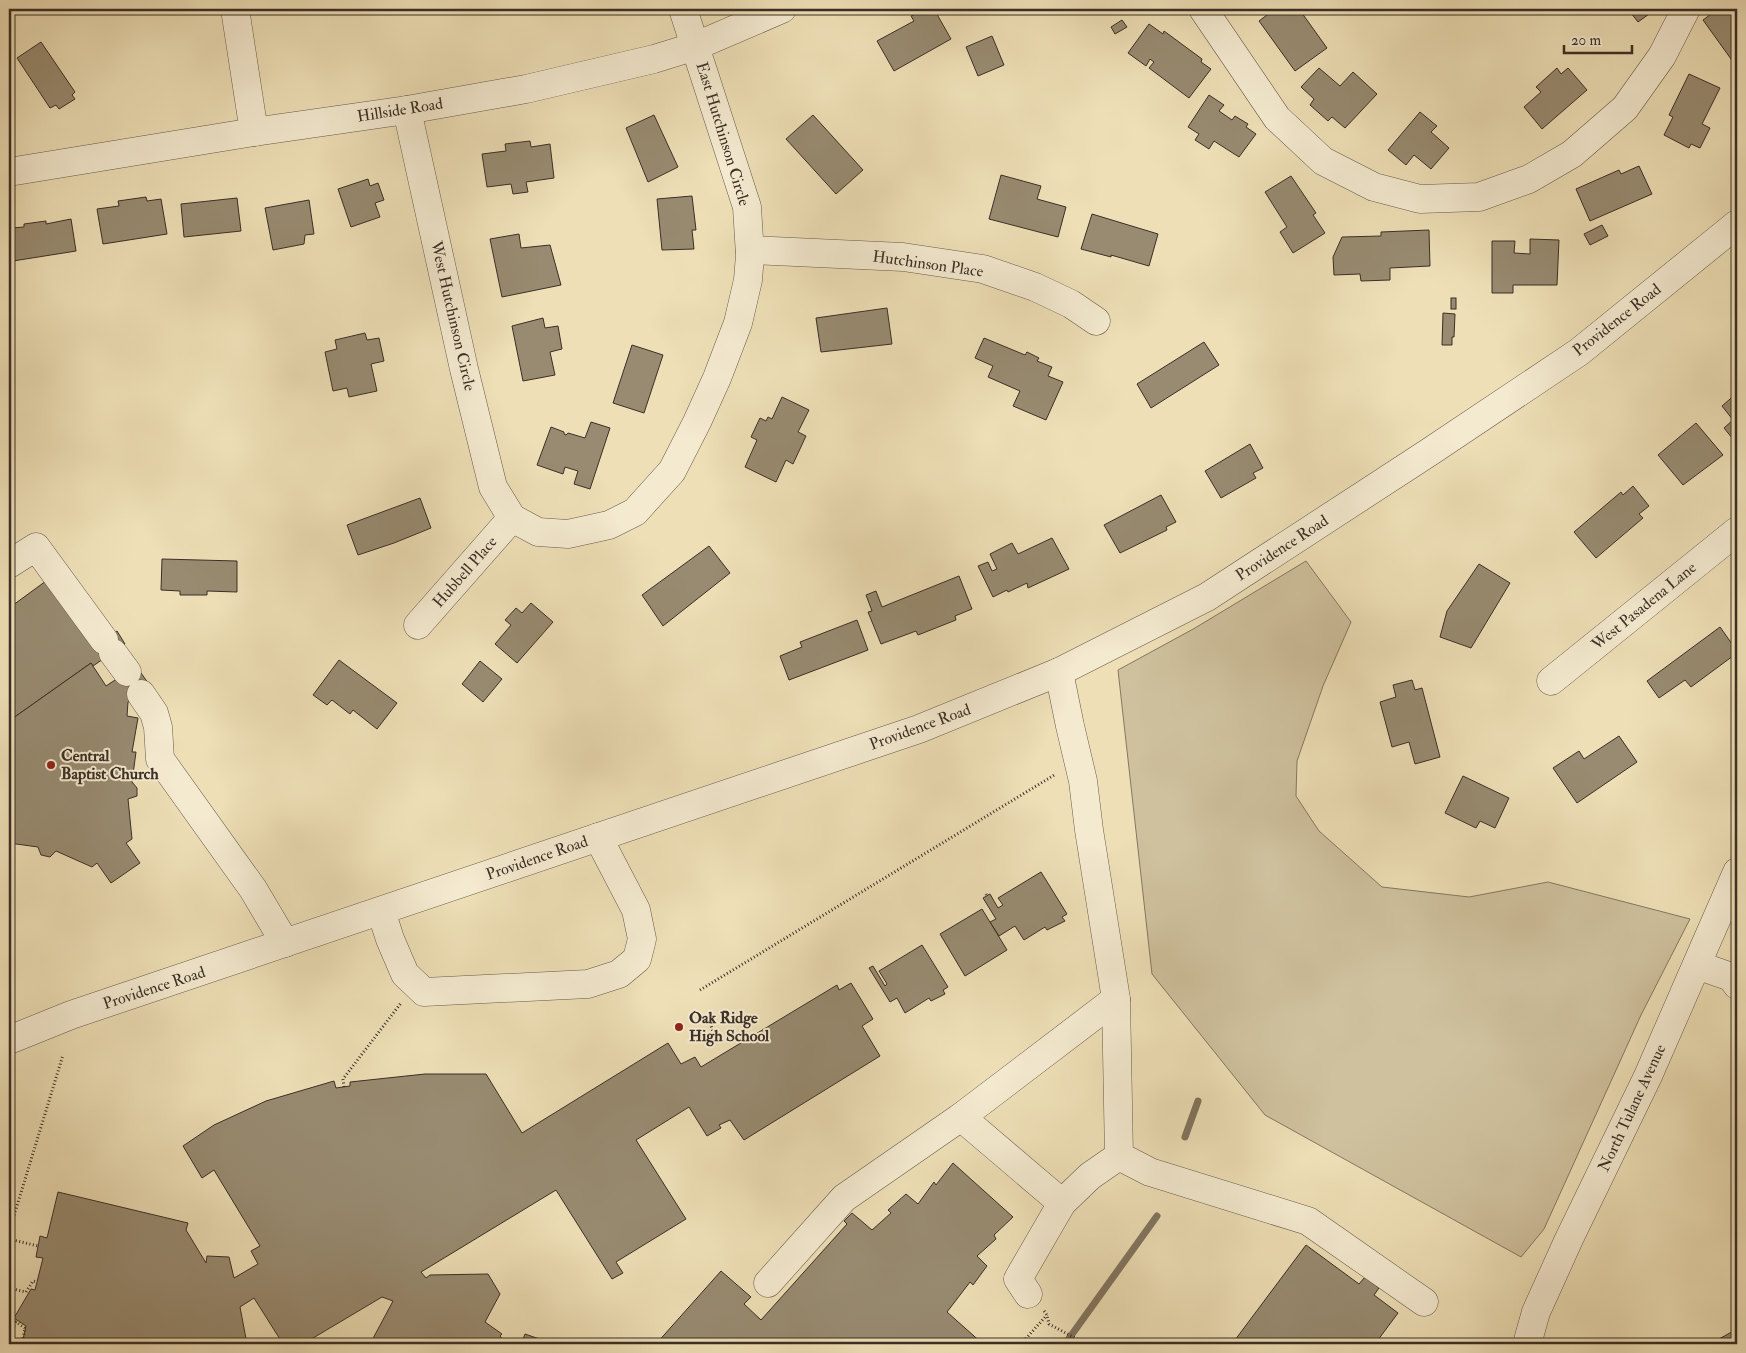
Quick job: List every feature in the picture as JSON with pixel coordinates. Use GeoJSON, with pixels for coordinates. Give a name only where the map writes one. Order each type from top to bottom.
{"type":"FeatureCollection","features":[{"type":"Feature","properties":{"kind":"street"},"geometry":{"type":"LineString","coordinates":[[235,9],[254,132]]}},
{"type":"Feature","properties":{"kind":"street","name":"East Hutchinson Circle"},"geometry":{"type":"LineString","coordinates":[[512,518],[538,532],[568,534],[609,525],[635,512],[672,471],[701,414],[738,323],[748,280],[750,250],[747,208],[683,9]]}},
{"type":"Feature","properties":{"kind":"street","name":"Hillside Road"},"geometry":{"type":"LineString","coordinates":[[9,172],[254,132],[407,110],[526,89],[654,60],[696,46],[782,9]]}},
{"type":"Feature","properties":{"kind":"street"},"geometry":{"type":"LineString","coordinates":[[1203,9],[1276,118],[1323,161],[1374,187],[1420,199],[1479,197],[1528,179],[1572,154],[1625,108],[1662,56],[1686,9]]}},
{"type":"Feature","properties":{"kind":"street","name":"West Hutchinson Circle"},"geometry":{"type":"LineString","coordinates":[[407,110],[464,368],[493,487],[512,518]]}},
{"type":"Feature","properties":{"kind":"street","name":"Providence Road"},"geometry":{"type":"LineString","coordinates":[[9,1040],[71,1015],[918,729],[1059,672],[1207,597],[1428,453],[1579,352],[1737,224]]}},
{"type":"Feature","properties":{"kind":"street","name":"Hutchinson Place"},"geometry":{"type":"LineString","coordinates":[[750,250],[903,257],[983,269],[1035,287],[1071,304],[1096,321]]}},
{"type":"Feature","properties":{"kind":"street","name":"Hubbell Place"},"geometry":{"type":"LineString","coordinates":[[418,625],[512,518]]}},
{"type":"Feature","properties":{"kind":"street","name":"West Pasadena Lane"},"geometry":{"type":"LineString","coordinates":[[1551,681],[1737,531]]}},
{"type":"Feature","properties":{"kind":"street"},"geometry":{"type":"LineString","coordinates":[[9,564],[36,547],[154,713],[158,727],[160,759],[253,889],[285,943]]}},
{"type":"Feature","properties":{"kind":"street"},"geometry":{"type":"LineString","coordinates":[[1059,672],[1083,781],[1116,999],[1119,1156]]}},
{"type":"Feature","properties":{"kind":"street"},"geometry":{"type":"LineString","coordinates":[[381,911],[405,974],[424,992],[588,984],[620,974],[637,960],[642,939],[636,910],[598,837]]}},
{"type":"Feature","properties":{"kind":"street","name":"North Tulane Avenue"},"geometry":{"type":"LineString","coordinates":[[1527,1344],[1536,1312],[1648,1076],[1737,872]]}},
{"type":"Feature","properties":{"kind":"street"},"geometry":{"type":"LineString","coordinates":[[1697,965],[1731,977],[1737,984]]}},
{"type":"Feature","properties":{"kind":"street"},"geometry":{"type":"LineString","coordinates":[[768,1283],[844,1198],[961,1117],[1116,999]]}},
{"type":"Feature","properties":{"kind":"street"},"geometry":{"type":"LineString","coordinates":[[961,1117],[1062,1203]]}},
{"type":"Feature","properties":{"kind":"street"},"geometry":{"type":"LineString","coordinates":[[1028,1294],[1018,1279],[1062,1203],[1090,1176],[1119,1156]]}},
{"type":"Feature","properties":{"kind":"street"},"geometry":{"type":"LineString","coordinates":[[1119,1156],[1150,1172],[1308,1221],[1424,1302]]}},
{"type":"Feature","properties":{"kind":"path"},"geometry":{"type":"LineString","coordinates":[[700,990],[1064,769]]}},
{"type":"Feature","properties":{"kind":"path"},"geometry":{"type":"LineString","coordinates":[[344,1087],[342,1079],[404,998]]}},
{"type":"Feature","properties":{"kind":"path"},"geometry":{"type":"LineString","coordinates":[[710,1023],[715,1037]]}},
{"type":"Feature","properties":{"kind":"path"},"geometry":{"type":"LineString","coordinates":[[9,1232],[63,1055]]}},
{"type":"Feature","properties":{"kind":"path"},"geometry":{"type":"LineString","coordinates":[[9,1239],[38,1246]]}},
{"type":"Feature","properties":{"kind":"path"},"geometry":{"type":"LineString","coordinates":[[9,1288],[26,1292],[33,1281],[37,1282]]}},
{"type":"Feature","properties":{"kind":"path"},"geometry":{"type":"LineString","coordinates":[[1021,1344],[1047,1315]]}},
{"type":"Feature","properties":{"kind":"path"},"geometry":{"type":"LineString","coordinates":[[9,1335],[16,1322],[25,1328],[22,1344]]}},
{"type":"Feature","properties":{"kind":"path"},"geometry":{"type":"LineString","coordinates":[[1052,1326],[1086,1344]]}},
{"type":"Feature","properties":{"kind":"shaded area"},"geometry":{"type":"Polygon","coordinates":[[[1306,561],[1351,622],[1323,686],[1297,761],[1296,796],[1319,831],[1382,887],[1469,897],[1548,882],[1690,919],[1641,1015],[1544,1229],[1521,1257],[1265,1115],[1152,974],[1118,670],[1195,628],[1306,561]]]}},
{"type":"Feature","properties":{"kind":"building"},"geometry":{"type":"Polygon","coordinates":[[[934,9],[951,39],[894,71],[877,41],[914,21],[911,16],[921,11],[923,15],[934,9]]]}},
{"type":"Feature","properties":{"kind":"building"},"geometry":{"type":"Polygon","coordinates":[[[1275,9],[1288,9],[1290,12],[1299,9],[1327,48],[1295,71],[1259,21],[1275,9]]]}},
{"type":"Feature","properties":{"kind":"building"},"geometry":{"type":"Polygon","coordinates":[[[1628,9],[1656,9],[1638,22],[1628,9]]]}},
{"type":"Feature","properties":{"kind":"building"},"geometry":{"type":"Polygon","coordinates":[[[1718,9],[1722,12],[1726,9],[1737,9],[1736,66],[1703,20],[1718,9]]]}},
{"type":"Feature","properties":{"kind":"building"},"geometry":{"type":"Polygon","coordinates":[[[1122,20],[1127,27],[1115,34],[1111,27],[1122,20]]]}},
{"type":"Feature","properties":{"kind":"building"},"geometry":{"type":"Polygon","coordinates":[[[1149,24],[1163,34],[1164,31],[1202,59],[1201,62],[1211,69],[1189,98],[1149,68],[1154,62],[1150,59],[1146,66],[1128,53],[1149,24]]]}},
{"type":"Feature","properties":{"kind":"building"},"geometry":{"type":"Polygon","coordinates":[[[992,36],[1004,65],[978,76],[966,47],[992,36]]]}},
{"type":"Feature","properties":{"kind":"building"},"geometry":{"type":"Polygon","coordinates":[[[41,42],[75,92],[72,95],[75,99],[59,109],[56,105],[50,108],[17,58],[41,42]]]}},
{"type":"Feature","properties":{"kind":"building"},"geometry":{"type":"Polygon","coordinates":[[[1319,68],[1340,86],[1353,72],[1377,94],[1345,128],[1332,117],[1328,121],[1310,105],[1314,99],[1301,87],[1319,68]]]}},
{"type":"Feature","properties":{"kind":"building"},"geometry":{"type":"Polygon","coordinates":[[[1557,68],[1561,74],[1568,68],[1587,90],[1542,129],[1524,107],[1541,92],[1536,87],[1557,68]]]}},
{"type":"Feature","properties":{"kind":"building"},"geometry":{"type":"Polygon","coordinates":[[[1689,74],[1720,88],[1702,124],[1710,128],[1700,148],[1691,144],[1689,148],[1664,135],[1673,117],[1669,115],[1689,74]]]}},
{"type":"Feature","properties":{"kind":"building"},"geometry":{"type":"Polygon","coordinates":[[[1209,95],[1224,105],[1219,111],[1232,120],[1235,116],[1248,124],[1246,127],[1256,134],[1239,157],[1214,141],[1209,149],[1195,140],[1199,134],[1188,127],[1209,95]]]}},
{"type":"Feature","properties":{"kind":"building"},"geometry":{"type":"Polygon","coordinates":[[[1420,112],[1437,126],[1431,132],[1449,148],[1431,169],[1414,155],[1406,165],[1388,150],[1420,112]]]}},
{"type":"Feature","properties":{"kind":"building"},"geometry":{"type":"Polygon","coordinates":[[[654,115],[678,167],[648,182],[626,128],[654,115]]]}},
{"type":"Feature","properties":{"kind":"building"},"geometry":{"type":"Polygon","coordinates":[[[813,115],[863,170],[836,194],[786,139],[813,115]]]}},
{"type":"Feature","properties":{"kind":"building"},"geometry":{"type":"Polygon","coordinates":[[[530,141],[531,147],[550,144],[554,178],[526,182],[528,192],[513,194],[511,184],[487,187],[482,154],[506,151],[505,144],[530,141]]]}},
{"type":"Feature","properties":{"kind":"building"},"geometry":{"type":"Polygon","coordinates":[[[1639,166],[1652,194],[1590,221],[1576,189],[1619,170],[1621,174],[1639,166]]]}},
{"type":"Feature","properties":{"kind":"building"},"geometry":{"type":"Polygon","coordinates":[[[1001,175],[1041,186],[1037,199],[1066,207],[1058,237],[989,219],[1001,175]]]}},
{"type":"Feature","properties":{"kind":"building"},"geometry":{"type":"Polygon","coordinates":[[[1291,176],[1316,213],[1313,215],[1325,233],[1293,253],[1280,232],[1287,227],[1265,192],[1291,176]]]}},
{"type":"Feature","properties":{"kind":"building"},"geometry":{"type":"Polygon","coordinates":[[[368,179],[370,186],[378,183],[384,200],[375,203],[380,217],[351,227],[338,189],[368,179]]]}},
{"type":"Feature","properties":{"kind":"building"},"geometry":{"type":"Polygon","coordinates":[[[692,196],[696,230],[692,230],[694,249],[662,250],[657,199],[692,196]]]}},
{"type":"Feature","properties":{"kind":"building"},"geometry":{"type":"Polygon","coordinates":[[[146,197],[147,201],[161,199],[167,234],[103,244],[97,209],[119,206],[118,201],[146,197]]]}},
{"type":"Feature","properties":{"kind":"building"},"geometry":{"type":"Polygon","coordinates":[[[237,198],[241,231],[184,237],[181,204],[237,198]]]}},
{"type":"Feature","properties":{"kind":"building"},"geometry":{"type":"Polygon","coordinates":[[[309,200],[314,234],[305,235],[304,244],[273,250],[265,208],[309,200]]]}},
{"type":"Feature","properties":{"kind":"building"},"geometry":{"type":"Polygon","coordinates":[[[1092,214],[1158,234],[1149,266],[1081,249],[1092,214]]]}},
{"type":"Feature","properties":{"kind":"building"},"geometry":{"type":"Polygon","coordinates":[[[71,219],[76,251],[13,261],[11,228],[24,227],[24,224],[46,221],[46,224],[71,219]]]}},
{"type":"Feature","properties":{"kind":"building"},"geometry":{"type":"Polygon","coordinates":[[[1602,225],[1608,236],[1590,245],[1584,234],[1602,225]]]}},
{"type":"Feature","properties":{"kind":"building"},"geometry":{"type":"Polygon","coordinates":[[[1429,230],[1430,266],[1390,268],[1390,280],[1361,281],[1360,274],[1334,275],[1333,257],[1342,237],[1381,236],[1381,232],[1429,230]]]}},
{"type":"Feature","properties":{"kind":"building"},"geometry":{"type":"Polygon","coordinates":[[[519,234],[521,248],[550,245],[561,285],[502,297],[490,239],[519,234]]]}},
{"type":"Feature","properties":{"kind":"building"},"geometry":{"type":"Polygon","coordinates":[[[1530,239],[1559,240],[1557,285],[1513,285],[1513,293],[1492,293],[1492,241],[1515,241],[1514,253],[1530,254],[1530,239]]]}},
{"type":"Feature","properties":{"kind":"building"},"geometry":{"type":"Polygon","coordinates":[[[1451,298],[1456,298],[1456,309],[1451,309],[1451,298]]]}},
{"type":"Feature","properties":{"kind":"building"},"geometry":{"type":"Polygon","coordinates":[[[887,308],[892,344],[821,352],[816,318],[887,308]]]}},
{"type":"Feature","properties":{"kind":"building"},"geometry":{"type":"Polygon","coordinates":[[[1443,313],[1455,314],[1452,345],[1442,345],[1443,313]]]}},
{"type":"Feature","properties":{"kind":"building"},"geometry":{"type":"Polygon","coordinates":[[[543,318],[545,328],[558,326],[562,349],[550,352],[555,375],[523,381],[512,326],[543,318]]]}},
{"type":"Feature","properties":{"kind":"building"},"geometry":{"type":"Polygon","coordinates":[[[365,333],[367,340],[379,338],[384,361],[371,364],[377,391],[349,397],[347,388],[333,391],[325,352],[337,349],[335,340],[365,333]]]}},
{"type":"Feature","properties":{"kind":"building"},"geometry":{"type":"Polygon","coordinates":[[[984,338],[1025,355],[1027,352],[1039,358],[1037,361],[1052,367],[1048,376],[1063,382],[1046,420],[1013,406],[1020,391],[988,377],[993,366],[975,358],[984,338]]]}},
{"type":"Feature","properties":{"kind":"building"},"geometry":{"type":"Polygon","coordinates":[[[1204,342],[1219,365],[1151,408],[1137,384],[1204,342]]]}},
{"type":"Feature","properties":{"kind":"building"},"geometry":{"type":"Polygon","coordinates":[[[632,345],[663,355],[644,413],[613,403],[632,345]]]}},
{"type":"Feature","properties":{"kind":"building"},"geometry":{"type":"Polygon","coordinates":[[[1737,393],[1737,444],[1724,428],[1733,420],[1722,406],[1737,393]]]}},
{"type":"Feature","properties":{"kind":"building"},"geometry":{"type":"Polygon","coordinates":[[[782,397],[809,410],[798,432],[806,436],[793,464],[786,460],[776,482],[745,467],[757,440],[751,437],[760,418],[766,421],[768,417],[772,419],[782,397]]]}},
{"type":"Feature","properties":{"kind":"building"},"geometry":{"type":"Polygon","coordinates":[[[591,422],[610,428],[590,489],[574,484],[578,471],[565,467],[563,474],[537,465],[551,427],[564,432],[566,435],[568,433],[585,438],[591,422]]]}},
{"type":"Feature","properties":{"kind":"building"},"geometry":{"type":"Polygon","coordinates":[[[1696,423],[1723,455],[1683,485],[1658,455],[1696,423]]]}},
{"type":"Feature","properties":{"kind":"building"},"geometry":{"type":"Polygon","coordinates":[[[1250,444],[1263,468],[1253,473],[1256,478],[1221,498],[1205,471],[1250,444]]]}},
{"type":"Feature","properties":{"kind":"building"},"geometry":{"type":"Polygon","coordinates":[[[1633,486],[1649,506],[1639,514],[1643,518],[1596,558],[1574,532],[1621,492],[1623,495],[1633,486]]]}},
{"type":"Feature","properties":{"kind":"building"},"geometry":{"type":"Polygon","coordinates":[[[1161,495],[1176,522],[1166,527],[1167,530],[1120,553],[1104,525],[1161,495]]]}},
{"type":"Feature","properties":{"kind":"building"},"geometry":{"type":"Polygon","coordinates":[[[420,498],[431,528],[358,555],[347,525],[420,498]]]}},
{"type":"Feature","properties":{"kind":"building"},"geometry":{"type":"Polygon","coordinates":[[[1052,538],[1069,569],[1028,588],[1027,583],[993,597],[978,566],[988,562],[992,571],[997,569],[990,554],[1012,543],[1018,554],[1052,538]]]}},
{"type":"Feature","properties":{"kind":"building"},"geometry":{"type":"Polygon","coordinates":[[[709,546],[730,573],[663,626],[642,595],[709,546]]]}},
{"type":"Feature","properties":{"kind":"building"},"geometry":{"type":"Polygon","coordinates":[[[162,559],[237,561],[237,592],[207,591],[207,595],[180,595],[180,591],[161,590],[162,559]]]}},
{"type":"Feature","properties":{"kind":"building"},"geometry":{"type":"Polygon","coordinates":[[[1479,564],[1510,583],[1471,648],[1440,637],[1447,611],[1479,564]]]}},
{"type":"Feature","properties":{"kind":"building"},"geometry":{"type":"Polygon","coordinates":[[[959,576],[972,609],[955,616],[956,620],[918,635],[916,631],[881,644],[868,612],[872,611],[866,595],[876,591],[882,607],[959,576]]]}},
{"type":"Feature","properties":{"kind":"building"},"geometry":{"type":"Polygon","coordinates":[[[46,581],[93,647],[117,631],[125,644],[93,666],[91,663],[9,721],[9,608],[46,581]]]}},
{"type":"Feature","properties":{"kind":"building"},"geometry":{"type":"Polygon","coordinates":[[[531,603],[553,622],[517,663],[495,644],[511,625],[505,620],[516,608],[522,613],[531,603]]]}},
{"type":"Feature","properties":{"kind":"building"},"geometry":{"type":"Polygon","coordinates":[[[857,620],[868,650],[789,680],[780,656],[802,647],[800,642],[857,620]]]}},
{"type":"Feature","properties":{"kind":"building"},"geometry":{"type":"Polygon","coordinates":[[[1720,627],[1737,653],[1691,687],[1685,680],[1659,698],[1647,681],[1720,627]]]}},
{"type":"Feature","properties":{"kind":"building"},"geometry":{"type":"Polygon","coordinates":[[[339,660],[397,703],[377,729],[353,710],[350,714],[332,700],[327,705],[313,695],[339,660]]]}},
{"type":"Feature","properties":{"kind":"building"},"geometry":{"type":"Polygon","coordinates":[[[480,661],[502,679],[483,702],[462,684],[480,661]]]}},
{"type":"Feature","properties":{"kind":"building"},"geometry":{"type":"Polygon","coordinates":[[[91,663],[106,686],[136,666],[151,687],[128,702],[127,716],[138,718],[132,752],[136,752],[132,782],[137,788],[137,796],[128,799],[132,839],[126,843],[140,863],[111,883],[97,863],[92,867],[56,851],[50,857],[41,855],[38,847],[9,843],[9,721],[91,663]]]}},
{"type":"Feature","properties":{"kind":"building"},"geometry":{"type":"Polygon","coordinates":[[[1412,680],[1415,690],[1422,688],[1440,757],[1415,764],[1409,742],[1392,747],[1380,702],[1396,697],[1393,685],[1412,680]]]}},
{"type":"Feature","properties":{"kind":"building"},"geometry":{"type":"Polygon","coordinates":[[[1619,736],[1637,762],[1577,803],[1553,768],[1579,751],[1584,759],[1619,736]]]}},
{"type":"Feature","properties":{"kind":"building"},"geometry":{"type":"Polygon","coordinates":[[[1463,776],[1509,798],[1495,828],[1480,821],[1476,828],[1445,813],[1463,776]]]}},
{"type":"Feature","properties":{"kind":"building"},"geometry":{"type":"Polygon","coordinates":[[[1041,872],[1067,914],[1062,917],[1065,921],[1047,930],[1045,927],[1024,940],[1015,926],[999,936],[990,922],[996,919],[983,898],[990,894],[998,908],[1003,905],[998,898],[1041,872]]]}},
{"type":"Feature","properties":{"kind":"building"},"geometry":{"type":"Polygon","coordinates":[[[982,909],[1007,950],[965,976],[940,934],[982,909]]]}},
{"type":"Feature","properties":{"kind":"building"},"geometry":{"type":"Polygon","coordinates":[[[922,945],[948,987],[943,990],[945,994],[931,1001],[929,998],[905,1013],[897,998],[890,1002],[869,968],[873,966],[885,986],[887,984],[879,971],[922,945]]]}},
{"type":"Feature","properties":{"kind":"building"},"geometry":{"type":"Polygon","coordinates":[[[851,983],[873,1019],[862,1026],[880,1056],[744,1140],[730,1120],[719,1125],[721,1128],[707,1136],[689,1107],[636,1140],[686,1219],[616,1262],[623,1273],[612,1279],[556,1190],[421,1272],[426,1278],[430,1275],[488,1274],[500,1294],[485,1322],[502,1334],[500,1336],[506,1344],[370,1344],[393,1301],[382,1297],[303,1344],[283,1344],[254,1298],[240,1307],[247,1344],[22,1344],[26,1326],[14,1318],[31,1289],[35,1290],[43,1258],[36,1257],[40,1236],[47,1238],[58,1192],[188,1223],[186,1230],[206,1263],[207,1256],[229,1257],[234,1278],[258,1264],[251,1251],[260,1246],[214,1170],[202,1178],[183,1146],[214,1125],[266,1101],[334,1081],[336,1088],[350,1086],[350,1082],[425,1074],[486,1074],[522,1133],[668,1043],[681,1064],[695,1057],[701,1067],[837,985],[839,990],[851,983]]]}},
{"type":"Feature","properties":{"kind":"building"},"geometry":{"type":"Polygon","coordinates":[[[953,1163],[1013,1217],[994,1235],[996,1239],[977,1256],[987,1266],[973,1285],[970,1282],[947,1312],[983,1344],[656,1344],[721,1271],[751,1297],[744,1304],[761,1320],[847,1224],[844,1221],[852,1213],[872,1230],[891,1213],[888,1210],[906,1194],[918,1204],[934,1182],[936,1185],[953,1163]]]}},
{"type":"Feature","properties":{"kind":"building"},"geometry":{"type":"Polygon","coordinates":[[[1306,1245],[1359,1284],[1365,1277],[1379,1288],[1374,1295],[1398,1313],[1375,1344],[1232,1344],[1306,1245]]]}},
{"type":"Feature","properties":{"kind":"building"},"geometry":{"type":"Polygon","coordinates":[[[1737,1329],[1737,1344],[1710,1344],[1737,1329]]]}},
{"type":"Feature","properties":{"kind":"building"},"geometry":{"type":"Polygon","coordinates":[[[525,1334],[554,1344],[517,1344],[522,1342],[525,1334]]]}},
{"type":"Feature","properties":{"kind":"waterway"},"geometry":{"type":"LineString","coordinates":[[1185,1137],[1198,1101]]}},
{"type":"Feature","properties":{"kind":"waterway"},"geometry":{"type":"LineString","coordinates":[[1065,1344],[1157,1216]]}},
{"type":"Feature","properties":{"kind":"place","name":"Central Baptist Church"},"geometry":{"type":"Point","coordinates":[51,765]}},
{"type":"Feature","properties":{"kind":"place","name":"Oak Ridge High School"},"geometry":{"type":"Point","coordinates":[679,1027]}}]}
